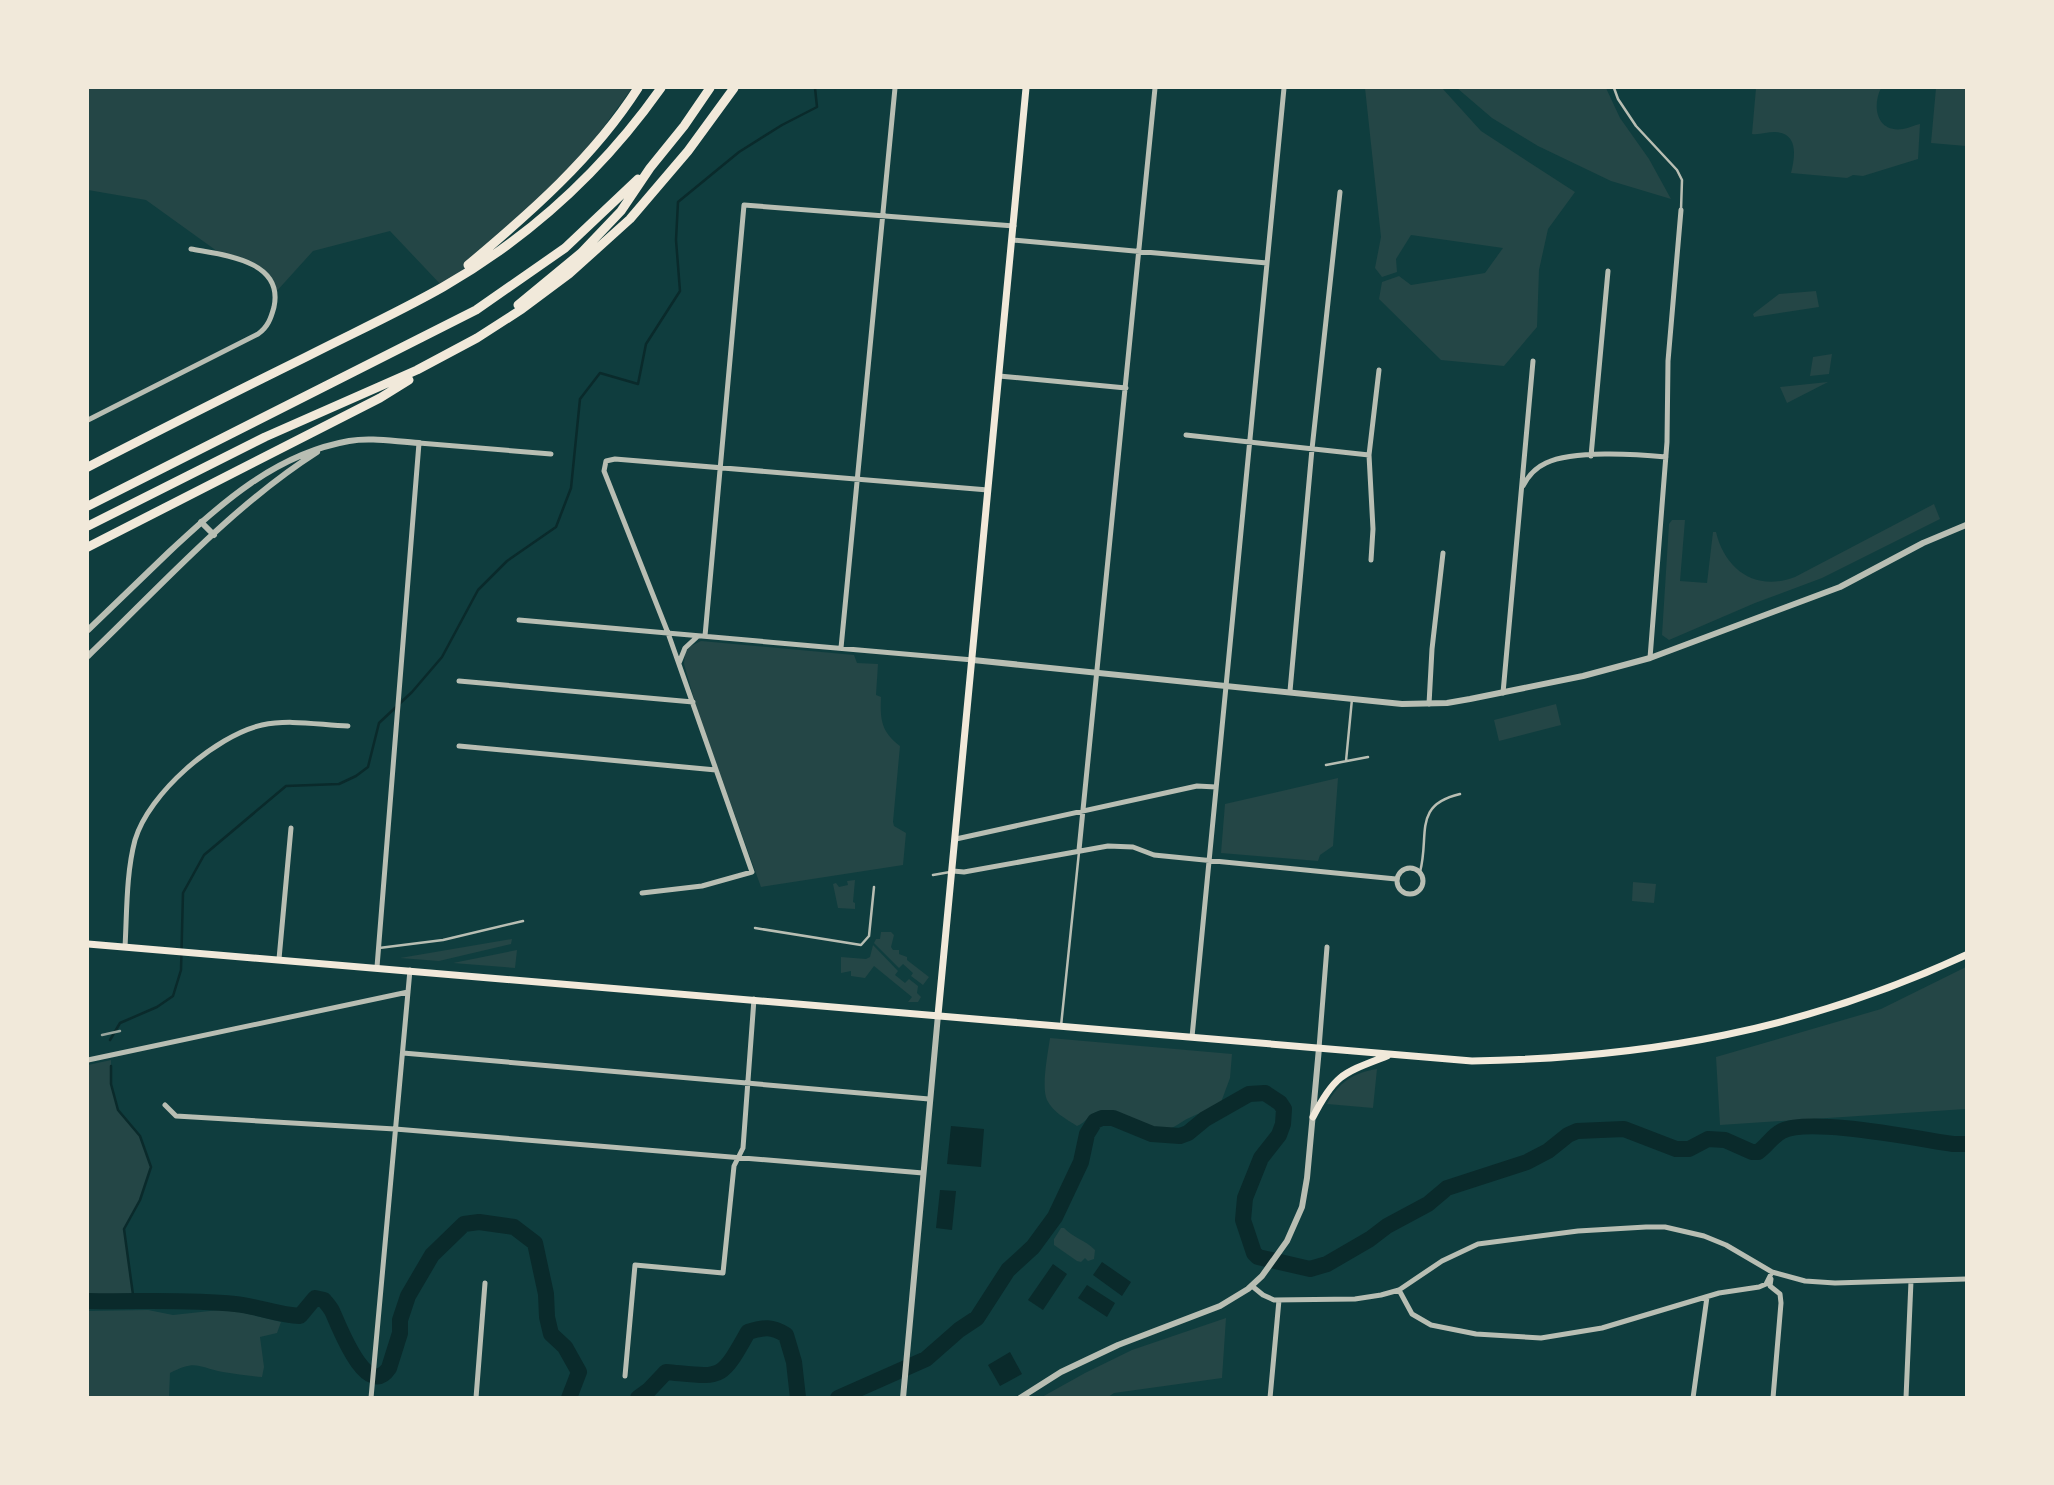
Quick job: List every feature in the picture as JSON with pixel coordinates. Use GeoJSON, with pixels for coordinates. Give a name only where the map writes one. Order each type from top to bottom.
{"type":"FeatureCollection","features":[{"type":"Feature","properties":{"kind":"highway"},"geometry":{"type":"LineString","coordinates":[[579,161],[632,88]]}},
{"type":"Feature","properties":{"kind":"highway"},"geometry":{"type":"LineString","coordinates":[[443,286],[501,238],[579,161],[607,132],[638,88]]}},
{"type":"Feature","properties":{"kind":"highway"},"geometry":{"type":"LineString","coordinates":[[88,467],[443,286],[491,256],[550,213],[602,161],[661,88]]}},
{"type":"Feature","properties":{"kind":"highway"},"geometry":{"type":"LineString","coordinates":[[88,547],[380,398],[482,332],[542,287],[581,253],[621,211],[710,88]]}},
{"type":"Feature","properties":{"kind":"highway"},"geometry":{"type":"LineString","coordinates":[[88,526],[211,464],[418,370],[514,314],[559,282],[612,236],[646,201],[688,151],[732,89]]}},
{"type":"Feature","properties":{"kind":"highway"},"geometry":{"type":"LineString","coordinates":[[88,506],[476,310],[565,248],[650,168]]}},
{"type":"Feature","properties":{"kind":"main road"},"geometry":{"type":"LineString","coordinates":[[938,1015],[1026,88]]}},
{"type":"Feature","properties":{"kind":"main road"},"geometry":{"type":"LineString","coordinates":[[88,944],[1472,1061],[1626,1052],[1690,1043],[1770,1026],[1924,975],[1966,955]]}},
{"type":"Feature","properties":{"kind":"main road"},"geometry":{"type":"LineString","coordinates":[[1313,1117],[1328,1089],[1338,1077],[1388,1055]]}},
{"type":"Feature","properties":{"kind":"street"},"geometry":{"type":"LineString","coordinates":[[841,648],[894,88]]}},
{"type":"Feature","properties":{"kind":"street"},"geometry":{"type":"LineString","coordinates":[[1079,850],[1099,672],[1155,88]]}},
{"type":"Feature","properties":{"kind":"street"},"geometry":{"type":"LineString","coordinates":[[1192,1037],[1284,88]]}},
{"type":"Feature","properties":{"kind":"street"},"geometry":{"type":"LineString","coordinates":[[1290,691],[1312,449],[1340,192]]}},
{"type":"Feature","properties":{"kind":"street"},"geometry":{"type":"LineString","coordinates":[[679,663],[685,648],[701,636],[720,467],[744,205],[1014,226]]}},
{"type":"Feature","properties":{"kind":"street"},"geometry":{"type":"LineString","coordinates":[[1650,658],[1666,457],[1667,369],[1681,210]]}},
{"type":"Feature","properties":{"kind":"street"},"geometry":{"type":"LineString","coordinates":[[1012,240],[1267,263]]}},
{"type":"Feature","properties":{"kind":"street"},"geometry":{"type":"LineString","coordinates":[[88,420],[258,334],[269,322],[275,293],[271,281],[258,266],[221,254],[191,249]]}},
{"type":"Feature","properties":{"kind":"street"},"geometry":{"type":"LineString","coordinates":[[1591,456],[1608,271]]}},
{"type":"Feature","properties":{"kind":"street"},"geometry":{"type":"LineString","coordinates":[[1503,693],[1533,361]]}},
{"type":"Feature","properties":{"kind":"street"},"geometry":{"type":"LineString","coordinates":[[1371,560],[1373,528],[1369,456],[1379,370]]}},
{"type":"Feature","properties":{"kind":"street"},"geometry":{"type":"LineString","coordinates":[[999,376],[1126,388]]}},
{"type":"Feature","properties":{"kind":"street"},"geometry":{"type":"LineString","coordinates":[[1186,435],[1369,456]]}},
{"type":"Feature","properties":{"kind":"street"},"geometry":{"type":"LineString","coordinates":[[88,630],[237,491],[296,457],[363,440],[551,454]]}},
{"type":"Feature","properties":{"kind":"street"},"geometry":{"type":"LineString","coordinates":[[377,967],[419,443]]}},
{"type":"Feature","properties":{"kind":"street"},"geometry":{"type":"LineString","coordinates":[[88,656],[214,535],[288,471],[325,448]]}},
{"type":"Feature","properties":{"kind":"street"},"geometry":{"type":"LineString","coordinates":[[1521,496],[1527,479],[1543,464],[1591,456],[1666,457]]}},
{"type":"Feature","properties":{"kind":"street"},"geometry":{"type":"LineString","coordinates":[[642,893],[712,883],[752,872],[668,633],[604,471],[606,461],[615,459],[988,490]]}},
{"type":"Feature","properties":{"kind":"street"},"geometry":{"type":"LineString","coordinates":[[201,522],[214,535]]}},
{"type":"Feature","properties":{"kind":"street"},"geometry":{"type":"LineString","coordinates":[[519,620],[1429,704],[1503,693],[1650,658],[1848,583],[1923,543],[1966,525]]}},
{"type":"Feature","properties":{"kind":"street"},"geometry":{"type":"LineString","coordinates":[[1429,704],[1443,553]]}},
{"type":"Feature","properties":{"kind":"street"},"geometry":{"type":"LineString","coordinates":[[459,681],[692,702]]}},
{"type":"Feature","properties":{"kind":"street"},"geometry":{"type":"LineString","coordinates":[[125,947],[130,868],[134,847],[143,821],[160,796],[197,761],[225,741],[247,730],[287,723],[348,726]]}},
{"type":"Feature","properties":{"kind":"street"},"geometry":{"type":"LineString","coordinates":[[459,746],[716,770]]}},
{"type":"Feature","properties":{"kind":"street"},"geometry":{"type":"LineString","coordinates":[[956,839],[1197,786],[1216,787]]}},
{"type":"Feature","properties":{"kind":"street"},"geometry":{"type":"LineString","coordinates":[[279,959],[291,828]]}},
{"type":"Feature","properties":{"kind":"street"},"geometry":{"type":"LineString","coordinates":[[953,871],[964,872],[1079,850],[1123,846],[1148,854],[1396,879]]}},
{"type":"Feature","properties":{"kind":"street"},"geometry":{"type":"LineString","coordinates":[[1406,868],[1416,869],[1423,882],[1418,891],[1408,894],[1399,889],[1396,879],[1406,868]]}},
{"type":"Feature","properties":{"kind":"street"},"geometry":{"type":"LineString","coordinates":[[1020,1398],[1062,1372],[1144,1334],[1208,1312],[1252,1286],[1281,1251],[1302,1207],[1307,1183],[1327,947]]}},
{"type":"Feature","properties":{"kind":"street"},"geometry":{"type":"LineString","coordinates":[[371,1398],[411,970]]}},
{"type":"Feature","properties":{"kind":"street"},"geometry":{"type":"LineString","coordinates":[[88,1060],[408,992]]}},
{"type":"Feature","properties":{"kind":"street"},"geometry":{"type":"LineString","coordinates":[[625,1376],[635,1265],[723,1273],[734,1166],[743,1147],[754,999]]}},
{"type":"Feature","properties":{"kind":"street"},"geometry":{"type":"LineString","coordinates":[[903,1398],[938,1015]]}},
{"type":"Feature","properties":{"kind":"street"},"geometry":{"type":"LineString","coordinates":[[403,1053],[749,1081],[929,1099]]}},
{"type":"Feature","properties":{"kind":"street"},"geometry":{"type":"LineString","coordinates":[[165,1105],[176,1116],[396,1129],[923,1173]]}},
{"type":"Feature","properties":{"kind":"street"},"geometry":{"type":"LineString","coordinates":[[1252,1286],[1267,1298],[1279,1300],[1368,1298],[1399,1290],[1442,1261],[1478,1244],[1578,1231],[1646,1227],[1665,1227],[1704,1236],[1726,1245],[1772,1272],[1820,1283],[1966,1279]]}},
{"type":"Feature","properties":{"kind":"street"},"geometry":{"type":"LineString","coordinates":[[1399,1290],[1412,1314],[1431,1325],[1450,1330],[1541,1338],[1591,1331],[1707,1297],[1764,1286],[1772,1272]]}},
{"type":"Feature","properties":{"kind":"street"},"geometry":{"type":"LineString","coordinates":[[1772,1272],[1770,1286],[1780,1294],[1781,1303],[1773,1398]]}},
{"type":"Feature","properties":{"kind":"street"},"geometry":{"type":"LineString","coordinates":[[1906,1398],[1911,1281]]}},
{"type":"Feature","properties":{"kind":"street"},"geometry":{"type":"LineString","coordinates":[[476,1398],[485,1283]]}},
{"type":"Feature","properties":{"kind":"street"},"geometry":{"type":"LineString","coordinates":[[1693,1398],[1707,1297]]}},
{"type":"Feature","properties":{"kind":"street"},"geometry":{"type":"LineString","coordinates":[[1270,1398],[1279,1300]]}},
{"type":"Feature","properties":{"kind":"lane"},"geometry":{"type":"LineString","coordinates":[[1614,88],[1636,126],[1677,170],[1682,180],[1681,210]]}},
{"type":"Feature","properties":{"kind":"lane"},"geometry":{"type":"LineString","coordinates":[[1346,761],[1352,699]]}},
{"type":"Feature","properties":{"kind":"lane"},"geometry":{"type":"LineString","coordinates":[[1326,765],[1368,757]]}},
{"type":"Feature","properties":{"kind":"lane"},"geometry":{"type":"LineString","coordinates":[[1420,872],[1429,811],[1439,800],[1460,794]]}},
{"type":"Feature","properties":{"kind":"lane"},"geometry":{"type":"LineString","coordinates":[[1061,1026],[1079,850]]}},
{"type":"Feature","properties":{"kind":"lane"},"geometry":{"type":"LineString","coordinates":[[933,875],[953,871]]}},
{"type":"Feature","properties":{"kind":"lane"},"geometry":{"type":"LineString","coordinates":[[755,928],[861,945],[869,936],[874,887]]}},
{"type":"Feature","properties":{"kind":"lane"},"geometry":{"type":"LineString","coordinates":[[379,948],[443,940],[523,921]]}},
{"type":"Feature","properties":{"kind":"shaded area"},"geometry":{"type":"Polygon","coordinates":[[[88,88],[632,88],[579,161],[501,238],[443,287],[390,231],[313,251],[275,293],[265,272],[221,254],[146,200],[88,190],[88,88]]]}},
{"type":"Feature","properties":{"kind":"shaded area"},"geometry":{"type":"Polygon","coordinates":[[[1365,88],[1442,88],[1481,131],[1575,192],[1548,229],[1539,270],[1537,327],[1504,366],[1441,360],[1379,299],[1382,282],[1399,276],[1411,285],[1485,273],[1503,248],[1411,235],[1396,259],[1397,272],[1382,277],[1375,268],[1381,237],[1365,88]]]}},
{"type":"Feature","properties":{"kind":"shaded area"},"geometry":{"type":"Polygon","coordinates":[[[1457,88],[1606,88],[1620,118],[1649,159],[1671,199],[1611,181],[1538,146],[1492,118],[1457,88]]]}},
{"type":"Feature","properties":{"kind":"shaded area"},"geometry":{"type":"Polygon","coordinates":[[[1756,88],[1881,88],[1877,110],[1882,123],[1894,129],[1920,124],[1918,159],[1863,176],[1853,175],[1847,178],[1791,173],[1794,147],[1788,137],[1775,132],[1752,134],[1756,88]]]}},
{"type":"Feature","properties":{"kind":"shaded area"},"geometry":{"type":"Polygon","coordinates":[[[1936,88],[1966,88],[1966,146],[1931,143],[1936,88]]]}},
{"type":"Feature","properties":{"kind":"shaded area"},"geometry":{"type":"Polygon","coordinates":[[[1816,291],[1819,307],[1754,317],[1753,314],[1779,294],[1816,291]]]}},
{"type":"Feature","properties":{"kind":"shaded area"},"geometry":{"type":"Polygon","coordinates":[[[1832,354],[1829,374],[1810,376],[1813,357],[1832,354]]]}},
{"type":"Feature","properties":{"kind":"shaded area"},"geometry":{"type":"Polygon","coordinates":[[[1828,382],[1787,403],[1780,387],[1828,382]]]}},
{"type":"Feature","properties":{"kind":"shaded area"},"geometry":{"type":"Polygon","coordinates":[[[1934,504],[1940,519],[1822,578],[1669,640],[1662,635],[1669,524],[1672,520],[1685,520],[1680,581],[1707,583],[1713,532],[1716,532],[1720,545],[1735,567],[1744,574],[1767,582],[1795,577],[1934,504]]]}},
{"type":"Feature","properties":{"kind":"shaded area"},"geometry":{"type":"Polygon","coordinates":[[[701,641],[854,655],[857,663],[878,664],[876,695],[881,697],[883,724],[889,736],[900,746],[893,822],[894,826],[906,833],[903,865],[761,887],[699,716],[684,664],[685,653],[689,647],[701,641]]]}},
{"type":"Feature","properties":{"kind":"shaded area"},"geometry":{"type":"Polygon","coordinates":[[[1556,704],[1561,725],[1499,741],[1494,720],[1556,704]]]}},
{"type":"Feature","properties":{"kind":"shaded area"},"geometry":{"type":"Polygon","coordinates":[[[1338,778],[1333,846],[1320,855],[1318,861],[1221,853],[1225,804],[1338,778]]]}},
{"type":"Feature","properties":{"kind":"shaded area"},"geometry":{"type":"Polygon","coordinates":[[[855,880],[855,909],[838,908],[833,884],[836,883],[839,887],[848,885],[847,881],[855,880]]]}},
{"type":"Feature","properties":{"kind":"shaded area"},"geometry":{"type":"Polygon","coordinates":[[[1633,882],[1656,884],[1654,903],[1632,901],[1633,882]]]}},
{"type":"Feature","properties":{"kind":"shaded area"},"geometry":{"type":"Polygon","coordinates":[[[881,932],[891,932],[894,935],[891,947],[893,950],[899,950],[899,954],[907,957],[907,960],[929,977],[923,985],[911,976],[913,973],[903,964],[899,968],[874,943],[876,939],[880,939],[881,932]]]}},
{"type":"Feature","properties":{"kind":"shaded area"},"geometry":{"type":"Polygon","coordinates":[[[512,939],[511,944],[439,961],[400,958],[512,939]]]}},
{"type":"Feature","properties":{"kind":"shaded area"},"geometry":{"type":"Polygon","coordinates":[[[873,945],[898,971],[895,975],[905,983],[909,979],[918,986],[917,993],[921,997],[918,1002],[908,1002],[912,997],[874,966],[865,978],[851,976],[851,971],[841,973],[841,957],[866,959],[870,957],[873,945]]]}},
{"type":"Feature","properties":{"kind":"shaded area"},"geometry":{"type":"Polygon","coordinates":[[[517,950],[515,968],[453,963],[517,950]]]}},
{"type":"Feature","properties":{"kind":"shaded area"},"geometry":{"type":"Polygon","coordinates":[[[1966,967],[1966,1109],[1720,1125],[1716,1057],[1881,1009],[1966,967]]]}},
{"type":"Feature","properties":{"kind":"shaded area"},"geometry":{"type":"Polygon","coordinates":[[[1050,1038],[1232,1054],[1230,1078],[1220,1105],[1171,1128],[1156,1128],[1108,1111],[1096,1112],[1077,1126],[1056,1112],[1045,1094],[1050,1038]]]}},
{"type":"Feature","properties":{"kind":"shaded area"},"geometry":{"type":"Polygon","coordinates":[[[111,1060],[111,1084],[118,1110],[140,1136],[151,1167],[140,1200],[124,1229],[134,1302],[88,1301],[88,1065],[111,1060]]]}},
{"type":"Feature","properties":{"kind":"shaded area"},"geometry":{"type":"Polygon","coordinates":[[[1377,1069],[1373,1108],[1327,1104],[1336,1090],[1348,1080],[1377,1069]]]}},
{"type":"Feature","properties":{"kind":"shaded area"},"geometry":{"type":"Polygon","coordinates":[[[951,1126],[984,1129],[981,1167],[947,1164],[951,1126]]]}},
{"type":"Feature","properties":{"kind":"shaded area"},"geometry":{"type":"Polygon","coordinates":[[[940,1190],[956,1191],[952,1230],[936,1228],[940,1190]]]}},
{"type":"Feature","properties":{"kind":"shaded area"},"geometry":{"type":"Polygon","coordinates":[[[1061,1228],[1095,1250],[1094,1259],[1077,1261],[1054,1245],[1054,1239],[1061,1228]]]}},
{"type":"Feature","properties":{"kind":"shaded area"},"geometry":{"type":"Polygon","coordinates":[[[1102,1262],[1131,1282],[1122,1296],[1093,1275],[1102,1262]]]}},
{"type":"Feature","properties":{"kind":"shaded area"},"geometry":{"type":"Polygon","coordinates":[[[1053,1264],[1067,1274],[1043,1310],[1028,1300],[1053,1264]]]}},
{"type":"Feature","properties":{"kind":"shaded area"},"geometry":{"type":"Polygon","coordinates":[[[1087,1285],[1115,1303],[1107,1317],[1078,1298],[1087,1285]]]}},
{"type":"Feature","properties":{"kind":"shaded area"},"geometry":{"type":"Polygon","coordinates":[[[228,1309],[281,1322],[277,1333],[260,1337],[264,1367],[262,1377],[192,1365],[170,1373],[169,1397],[88,1397],[88,1311],[148,1310],[173,1315],[228,1309]]]}},
{"type":"Feature","properties":{"kind":"shaded area"},"geometry":{"type":"Polygon","coordinates":[[[1226,1318],[1222,1378],[1114,1393],[1108,1397],[1042,1397],[1132,1350],[1226,1318]]]}},
{"type":"Feature","properties":{"kind":"shaded area"},"geometry":{"type":"Polygon","coordinates":[[[1010,1352],[1022,1374],[1000,1386],[988,1365],[1010,1352]]]}},
{"type":"Feature","properties":{"kind":"waterway"},"geometry":{"type":"LineString","coordinates":[[110,1040],[120,1023],[157,1007],[173,996],[181,970],[183,893],[204,855],[286,786],[339,784],[368,767],[379,723],[412,692],[442,657],[478,590],[507,561],[556,527],[571,488],[580,399],[600,373],[638,384],[646,344],[680,291],[676,240],[678,202],[739,152],[817,107],[815,88]]}},
{"type":"Feature","properties":{"kind":"waterway"},"geometry":{"type":"LineString","coordinates":[[111,1066],[111,1084],[118,1110],[140,1136],[151,1167],[140,1200],[124,1229],[134,1302]]}},
{"type":"Feature","properties":{"kind":"waterway"},"geometry":{"type":"LineString","coordinates":[[838,1398],[926,1359],[977,1318],[1008,1270],[1033,1247],[1055,1217],[1081,1162],[1087,1134],[1095,1121],[1102,1118],[1113,1118],[1152,1134],[1180,1136],[1249,1094],[1265,1093],[1280,1103],[1284,1109],[1283,1124],[1279,1135],[1261,1158],[1245,1198],[1243,1220],[1254,1253],[1258,1257],[1310,1269],[1327,1264],[1370,1239],[1387,1226],[1428,1204],[1447,1188],[1527,1162],[1577,1131],[1624,1129],[1676,1149],[1689,1149],[1708,1139],[1725,1140],[1752,1152],[1758,1152],[1782,1131],[1816,1126],[1966,1144]]}},
{"type":"Feature","properties":{"kind":"waterway"},"geometry":{"type":"LineString","coordinates":[[88,1301],[217,1302],[300,1316],[315,1298],[324,1300],[363,1369],[372,1375],[381,1376],[389,1368],[408,1296],[432,1255],[464,1224],[479,1222],[514,1227],[535,1243],[551,1334],[565,1347],[579,1372],[569,1398]]}},
{"type":"Feature","properties":{"kind":"waterway"},"geometry":{"type":"LineString","coordinates":[[638,1398],[666,1372],[698,1375],[718,1373],[731,1360],[748,1332],[768,1328],[786,1335],[794,1362],[798,1398]]}},
{"type":"Feature","properties":{"kind":"railway"},"geometry":{"type":"LineString","coordinates":[[102,1035],[120,1031]]}}]}
